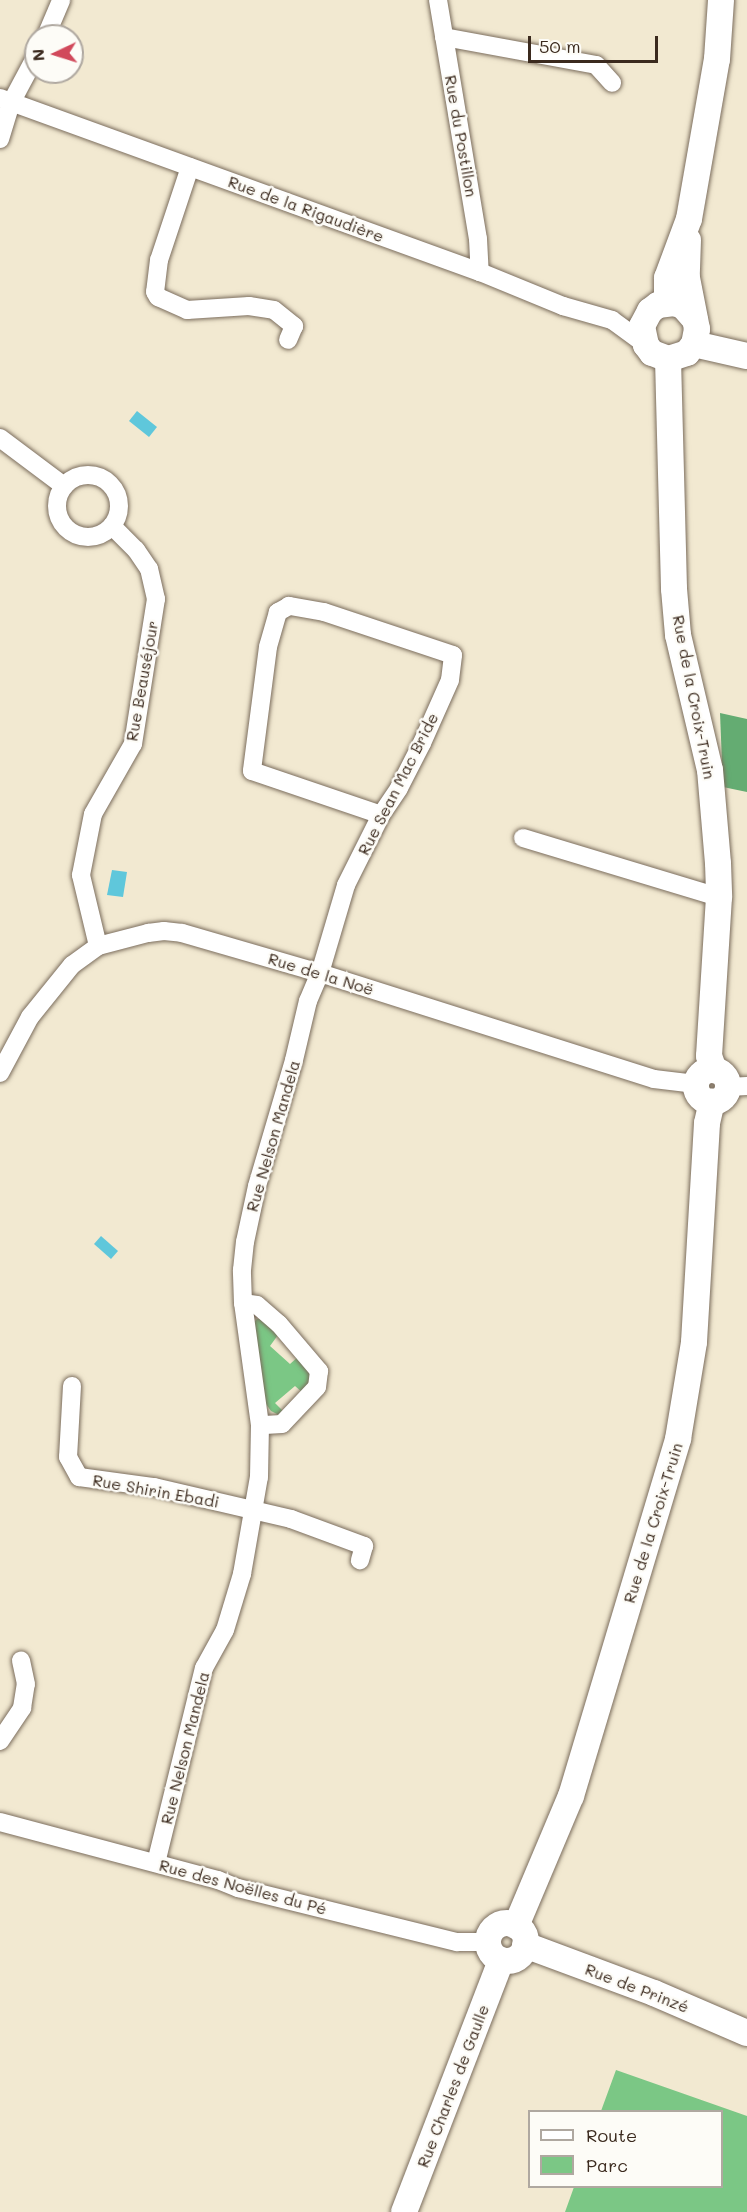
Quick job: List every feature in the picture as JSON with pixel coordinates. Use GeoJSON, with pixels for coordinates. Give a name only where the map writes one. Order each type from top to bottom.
{"type":"FeatureCollection","features":[{"type":"Feature","properties":{"kind":"main road"},"geometry":{"type":"LineString","coordinates":[[721,0],[717,59],[689,219],[687,278],[695,332],[687,352],[668,358],[652,352],[642,335],[646,316],[658,305],[667,303],[683,306],[695,332],[747,356]]}},
{"type":"Feature","properties":{"kind":"main road"},"geometry":{"type":"LineString","coordinates":[[667,303],[667,278],[689,219]]}},
{"type":"Feature","properties":{"kind":"main road","name":"Rue de la Croix-Truin"},"geometry":{"type":"LineString","coordinates":[[521,1935],[571,1796],[678,1439],[694,1342],[707,1123],[719,1086],[709,1056],[719,897],[710,770],[678,635],[674,589],[668,358]]}},
{"type":"Feature","properties":{"kind":"main road"},"geometry":{"type":"LineString","coordinates":[[508,1924],[521,1935],[517,1958],[495,1951],[495,1927],[508,1924]]}},
{"type":"Feature","properties":{"kind":"main road","name":"Rue de Prinzé"},"geometry":{"type":"LineString","coordinates":[[521,1935],[747,2033]]}},
{"type":"Feature","properties":{"kind":"main road","name":"Rue Charles de Gaulle"},"geometry":{"type":"LineString","coordinates":[[404,2212],[495,1951]]}},
{"type":"Feature","properties":{"kind":"street"},"geometry":{"type":"LineString","coordinates":[[51,24],[61,0]]}},
{"type":"Feature","properties":{"kind":"street","name":"Rue du Postillon"},"geometry":{"type":"LineString","coordinates":[[438,0],[478,239],[480,272]]}},
{"type":"Feature","properties":{"kind":"street"},"geometry":{"type":"LineString","coordinates":[[444,37],[596,64],[612,83]]}},
{"type":"Feature","properties":{"kind":"street"},"geometry":{"type":"LineString","coordinates":[[0,139],[6,100],[24,74]]}},
{"type":"Feature","properties":{"kind":"street","name":"Rue de la Rigaudière"},"geometry":{"type":"LineString","coordinates":[[6,100],[480,272],[562,306],[612,320],[646,345]]}},
{"type":"Feature","properties":{"kind":"street"},"geometry":{"type":"LineString","coordinates":[[190,166],[159,260],[155,292],[158,297],[187,310],[249,306],[274,310],[294,326],[288,340]]}},
{"type":"Feature","properties":{"kind":"street","name":"Rue de la Rigaudière"},"geometry":{"type":"LineString","coordinates":[[612,320],[646,316]]}},
{"type":"Feature","properties":{"kind":"street"},"geometry":{"type":"LineString","coordinates":[[0,438],[64,486]]}},
{"type":"Feature","properties":{"kind":"street"},"geometry":{"type":"LineString","coordinates":[[82,475],[103,479],[117,495],[119,506],[112,526],[96,536],[76,535],[68,530],[61,523],[57,504],[64,486],[82,475]]}},
{"type":"Feature","properties":{"kind":"street","name":"Rue Beauséjour"},"geometry":{"type":"LineString","coordinates":[[98,946],[81,875],[93,814],[133,744],[156,599],[149,569],[136,550],[112,526]]}},
{"type":"Feature","properties":{"kind":"street","name":"Rue Sean Mac Bride"},"geometry":{"type":"LineString","coordinates":[[320,973],[346,885],[381,814],[399,788],[422,743],[450,680],[453,654],[324,612],[289,606],[278,612],[268,647],[252,771],[381,814]]}},
{"type":"Feature","properties":{"kind":"street"},"geometry":{"type":"LineString","coordinates":[[523,838],[719,897]]}},
{"type":"Feature","properties":{"kind":"street","name":"Rue de la Noë"},"geometry":{"type":"LineString","coordinates":[[0,1072],[30,1017],[72,965],[98,946],[148,933],[182,933],[320,973],[654,1079],[719,1086]]}},
{"type":"Feature","properties":{"kind":"street","name":"Rue Nelson Mandela"},"geometry":{"type":"LineString","coordinates":[[156,1863],[204,1668],[225,1630],[242,1574],[254,1510],[259,1477],[260,1425],[243,1303],[245,1242],[257,1186],[294,1060],[308,1001],[320,973]]}},
{"type":"Feature","properties":{"kind":"street"},"geometry":{"type":"LineString","coordinates":[[243,1303],[257,1305],[279,1324],[319,1371],[317,1387],[282,1424],[260,1425]]}},
{"type":"Feature","properties":{"kind":"street","name":"Rue Shirin Ebadi"},"geometry":{"type":"LineString","coordinates":[[72,1386],[68,1456],[79,1477],[154,1487],[254,1510]]}},
{"type":"Feature","properties":{"kind":"street"},"geometry":{"type":"LineString","coordinates":[[254,1510],[291,1519],[364,1546],[360,1560]]}},
{"type":"Feature","properties":{"kind":"street"},"geometry":{"type":"LineString","coordinates":[[0,1741],[22,1708],[26,1684],[21,1662]]}},
{"type":"Feature","properties":{"kind":"street","name":"Rue des Noëlles du Pé"},"geometry":{"type":"LineString","coordinates":[[0,1822],[218,1880],[238,1888],[495,1951]]}},
{"type":"Feature","properties":{"kind":"green space"},"geometry":{"type":"Polygon","coordinates":[[[720,713],[747,719],[747,792],[723,787],[720,713]]]}},
{"type":"Feature","properties":{"kind":"green space"},"geometry":{"type":"Polygon","coordinates":[[[261,1319],[278,1335],[270,1346],[290,1364],[299,1356],[311,1372],[309,1387],[303,1393],[295,1386],[275,1403],[285,1413],[279,1415],[271,1411],[266,1404],[255,1338],[254,1322],[261,1319]]]}},
{"type":"Feature","properties":{"kind":"green space"},"geometry":{"type":"Polygon","coordinates":[[[616,2070],[747,2116],[747,2212],[565,2212],[574,2188],[723,2188],[723,2110],[601,2110],[616,2070]]]}},
{"type":"Feature","properties":{"kind":"water"},"geometry":{"type":"Polygon","coordinates":[[[137,411],[157,427],[149,437],[129,421],[137,411]]]}},
{"type":"Feature","properties":{"kind":"water"},"geometry":{"type":"Polygon","coordinates":[[[112,870],[127,872],[123,897],[107,895],[112,870]]]}},
{"type":"Feature","properties":{"kind":"water"},"geometry":{"type":"Polygon","coordinates":[[[101,1236],[118,1251],[111,1259],[94,1244],[101,1236]]]}}]}
